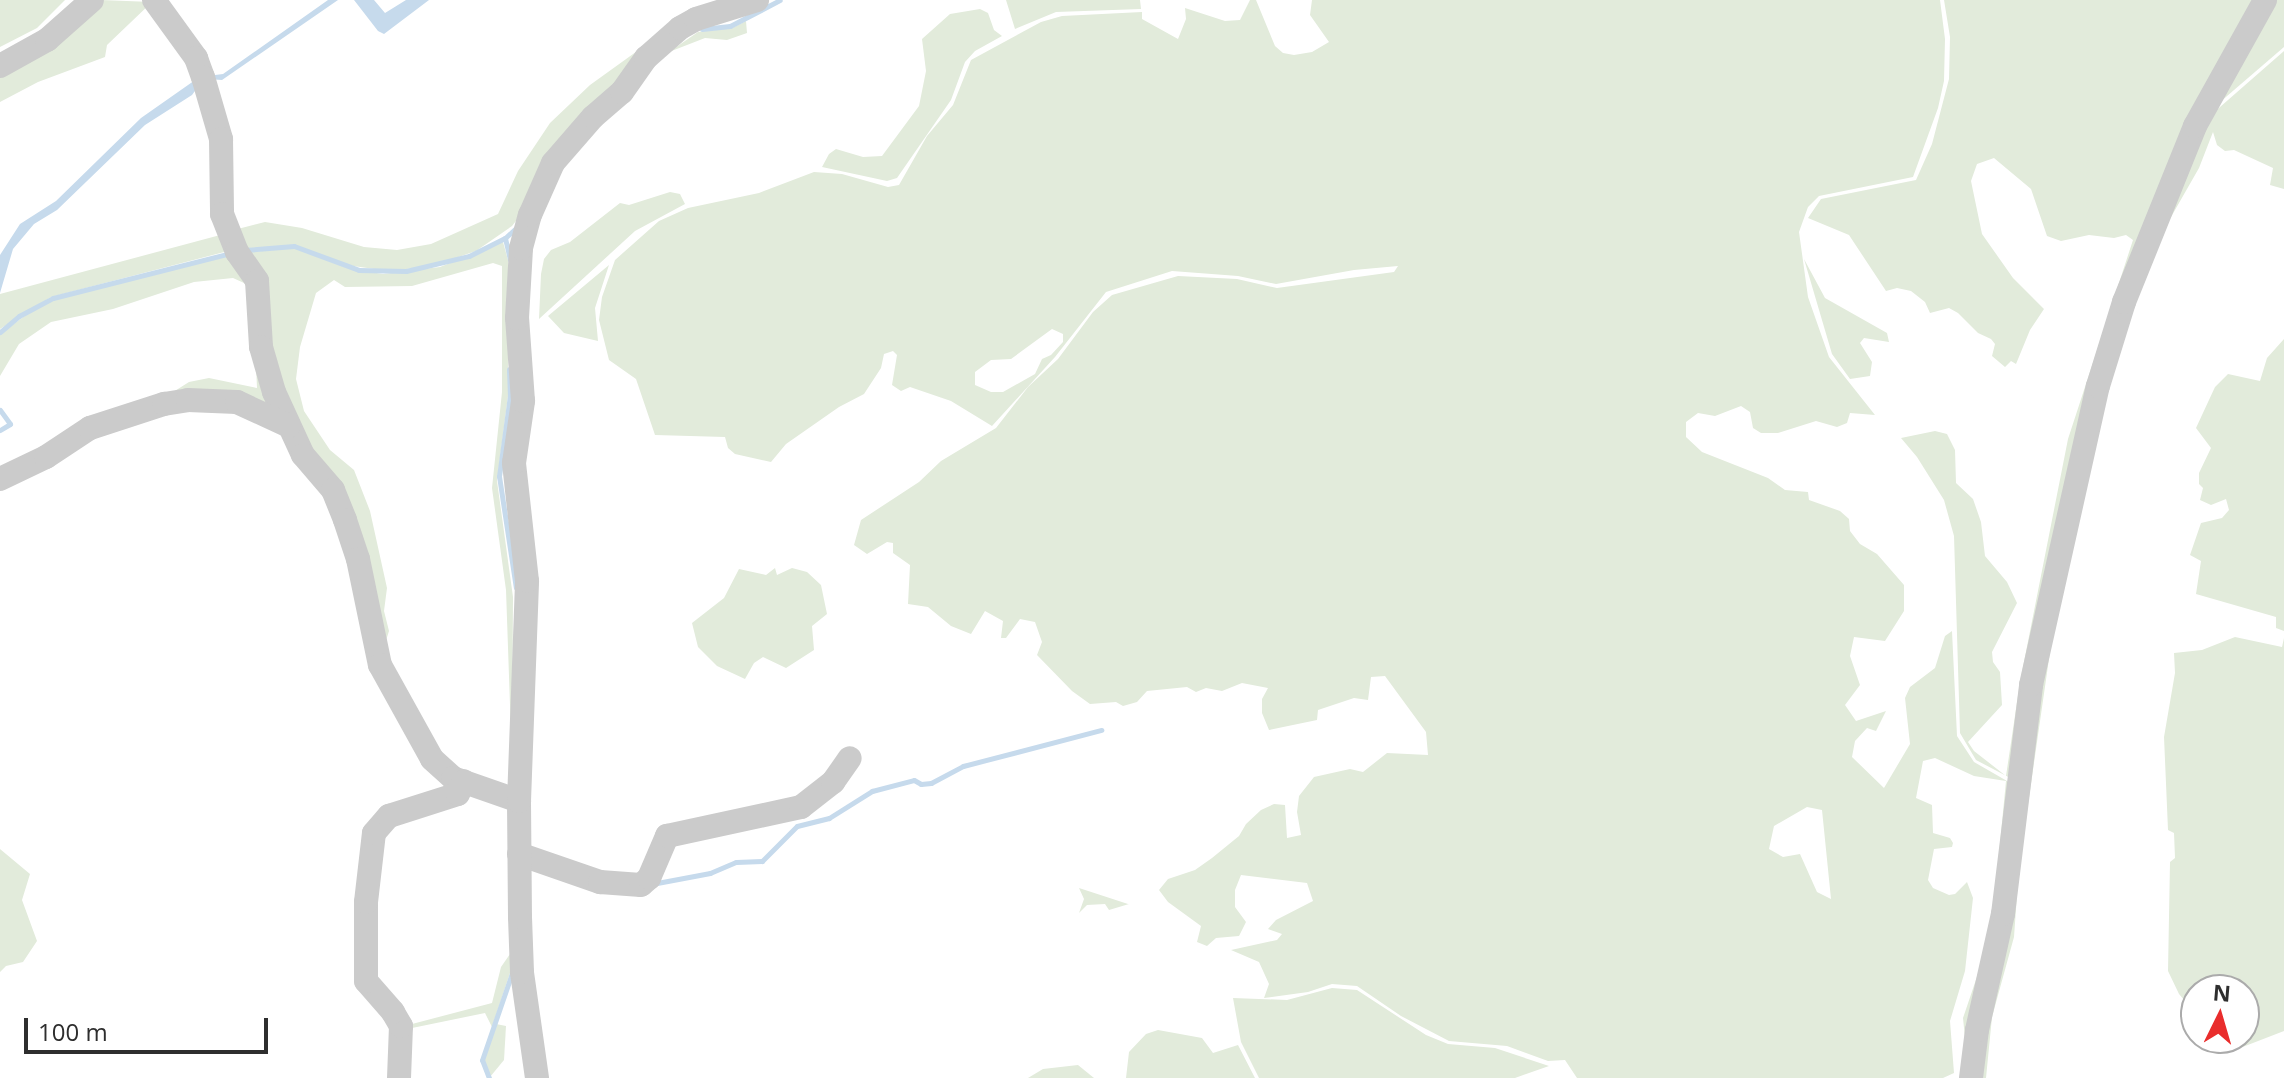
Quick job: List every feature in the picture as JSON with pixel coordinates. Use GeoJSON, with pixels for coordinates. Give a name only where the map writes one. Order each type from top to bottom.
{"type":"FeatureCollection","features":[{"type":"Feature","properties":{"kind":"street"},"geometry":{"type":"LineString","coordinates":[[0,66],[47,40],[92,0]]}},
{"type":"Feature","properties":{"kind":"street"},"geometry":{"type":"LineString","coordinates":[[154,0],[196,58],[209,96],[221,139],[222,214],[237,252],[257,281],[261,347],[274,392],[303,455],[333,490],[345,520],[358,559],[380,665],[420,742],[453,778],[519,801]]}},
{"type":"Feature","properties":{"kind":"street"},"geometry":{"type":"LineString","coordinates":[[537,1078],[522,972],[519,801],[527,581],[514,463],[523,401],[517,318],[518,277],[530,215],[553,163],[593,117],[622,92],[646,58],[680,28],[696,19],[757,0]]}},
{"type":"Feature","properties":{"kind":"street"},"geometry":{"type":"LineString","coordinates":[[1971,1078],[1977,1030],[2003,914],[2031,685],[2098,386],[2124,302],[2195,126],[2265,0]]}},
{"type":"Feature","properties":{"kind":"street"},"geometry":{"type":"LineString","coordinates":[[0,479],[46,457],[90,428],[164,404],[188,400],[237,402],[289,426]]}},
{"type":"Feature","properties":{"kind":"street"},"geometry":{"type":"LineString","coordinates":[[519,854],[600,882],[641,885],[649,878],[667,836],[801,807],[820,795],[850,758]]}},
{"type":"Feature","properties":{"kind":"street"},"geometry":{"type":"LineString","coordinates":[[399,1078],[401,1026],[366,981],[366,902],[374,833],[389,816],[458,794],[464,781]]}},
{"type":"Feature","properties":{"kind":"green space"},"geometry":{"type":"Polygon","coordinates":[[[0,0],[65,0],[37,28],[0,47],[0,0]]]}},
{"type":"Feature","properties":{"kind":"green space"},"geometry":{"type":"Polygon","coordinates":[[[101,0],[152,2],[107,45],[105,57],[38,82],[0,102],[0,72],[101,0]]]}},
{"type":"Feature","properties":{"kind":"green space"},"geometry":{"type":"Polygon","coordinates":[[[1006,0],[1140,0],[1141,9],[1056,12],[1015,29],[1006,0]]]}},
{"type":"Feature","properties":{"kind":"green space"},"geometry":{"type":"Polygon","coordinates":[[[1250,0],[1256,0],[1275,46],[1283,53],[1294,55],[1312,52],[1329,42],[1310,15],[1312,0],[1940,0],[1945,39],[1944,81],[1938,108],[1913,177],[1819,196],[1808,207],[1799,232],[1808,297],[1829,357],[1875,415],[1850,413],[1847,423],[1837,427],[1816,421],[1778,433],[1761,433],[1753,428],[1750,412],[1741,406],[1715,416],[1698,413],[1686,422],[1686,437],[1702,452],[1768,478],[1785,490],[1808,492],[1809,500],[1840,511],[1849,519],[1850,531],[1860,544],[1877,554],[1904,585],[1904,611],[1885,641],[1854,637],[1850,656],[1860,685],[1845,705],[1856,721],[1886,711],[1876,731],[1867,728],[1855,741],[1852,757],[1884,788],[1910,744],[1905,698],[1910,687],[1935,668],[1945,636],[1952,631],[1957,736],[1974,762],[2014,785],[2003,879],[1965,1038],[1963,1018],[1984,956],[1993,915],[2006,781],[1974,776],[1935,758],[1923,761],[1916,798],[1932,805],[1933,833],[1950,838],[1953,843],[1952,847],[1934,849],[1928,880],[1933,888],[1949,895],[1955,894],[1967,882],[1973,898],[1965,971],[1950,1021],[1954,1073],[1943,1078],[1577,1078],[1565,1060],[1548,1061],[1507,1046],[1449,1041],[1401,1016],[1357,986],[1332,984],[1308,992],[1264,998],[1269,984],[1259,962],[1231,950],[1277,940],[1282,934],[1268,929],[1276,920],[1313,901],[1307,883],[1241,875],[1235,890],[1235,907],[1246,922],[1239,936],[1216,938],[1207,946],[1197,942],[1201,926],[1168,902],[1159,890],[1168,879],[1195,870],[1212,858],[1239,836],[1246,824],[1261,810],[1274,804],[1285,805],[1287,838],[1301,835],[1297,812],[1299,796],[1314,777],[1350,769],[1363,772],[1387,753],[1428,755],[1426,732],[1385,676],[1371,677],[1368,700],[1354,698],[1318,710],[1317,720],[1269,730],[1262,713],[1262,699],[1268,688],[1242,683],[1222,691],[1206,688],[1196,692],[1187,687],[1147,691],[1137,702],[1123,706],[1116,702],[1090,704],[1072,691],[1037,655],[1042,642],[1035,622],[1020,619],[1006,638],[1001,638],[1003,621],[985,611],[971,634],[951,626],[928,607],[908,604],[910,565],[893,553],[893,543],[887,542],[867,554],[854,545],[861,520],[919,482],[941,461],[996,428],[1028,387],[1058,359],[1093,312],[1112,295],[1178,276],[1237,279],[1277,288],[1394,272],[1398,266],[1354,270],[1276,284],[1238,276],[1172,271],[1106,292],[1055,357],[992,426],[951,401],[910,387],[901,391],[892,385],[897,355],[893,351],[884,354],[881,368],[864,394],[839,407],[786,444],[771,462],[735,454],[728,448],[725,437],[655,435],[636,379],[609,360],[599,320],[602,297],[615,260],[659,221],[688,208],[759,193],[814,172],[842,174],[888,187],[899,185],[927,136],[953,105],[971,60],[1041,22],[1062,16],[1142,12],[1142,19],[1178,39],[1186,19],[1185,8],[1225,21],[1240,20],[1250,0]],[[1052,329],[1011,359],[991,360],[975,372],[975,385],[991,392],[1003,392],[1035,374],[1042,359],[1051,355],[1063,342],[1063,334],[1052,329]],[[1807,807],[1774,826],[1769,849],[1783,857],[1800,854],[1817,892],[1831,899],[1822,810],[1807,807]]]}},
{"type":"Feature","properties":{"kind":"green space"},"geometry":{"type":"Polygon","coordinates":[[[1944,0],[2260,0],[2147,224],[2014,780],[2006,776],[2020,682],[2068,439],[2133,240],[2126,235],[2114,238],[2089,235],[2061,241],[2047,236],[2031,189],[1994,158],[1977,164],[1971,181],[1982,234],[2013,278],[2044,309],[2030,330],[2016,364],[2011,361],[2005,367],[1992,356],[1995,344],[1991,339],[1978,333],[1958,313],[1949,308],[1930,313],[1925,302],[1911,291],[1897,288],[1886,291],[1849,235],[1808,218],[1821,199],[1916,180],[1932,144],[1949,79],[1950,37],[1944,0]]]}},
{"type":"Feature","properties":{"kind":"green space"},"geometry":{"type":"Polygon","coordinates":[[[2270,0],[2284,0],[2284,47],[2205,115],[2270,0]]]}},
{"type":"Feature","properties":{"kind":"green space"},"geometry":{"type":"Polygon","coordinates":[[[980,9],[988,13],[994,30],[1002,36],[975,51],[965,62],[951,100],[897,178],[887,181],[822,167],[829,154],[836,149],[863,157],[882,156],[919,106],[926,71],[922,39],[950,14],[980,9]]]}},
{"type":"Feature","properties":{"kind":"green space"},"geometry":{"type":"Polygon","coordinates":[[[746,21],[747,33],[727,40],[705,38],[669,52],[698,32],[732,28],[746,21]]]}},
{"type":"Feature","properties":{"kind":"green space"},"geometry":{"type":"Polygon","coordinates":[[[665,31],[512,226],[476,251],[432,266],[389,271],[353,266],[293,245],[237,250],[230,231],[265,222],[302,228],[364,247],[397,250],[431,244],[498,214],[518,171],[550,123],[590,85],[665,31]]]}},
{"type":"Feature","properties":{"kind":"green space"},"geometry":{"type":"Polygon","coordinates":[[[2284,51],[2284,189],[2270,185],[2273,168],[2234,150],[2225,151],[2217,145],[2213,132],[2199,168],[2155,245],[2106,388],[2052,638],[2019,867],[2014,937],[1992,1017],[1986,1078],[1975,1078],[1983,1022],[2010,900],[2033,707],[2102,385],[2140,271],[2204,121],[2284,51]]]}},
{"type":"Feature","properties":{"kind":"green space"},"geometry":{"type":"Polygon","coordinates":[[[670,192],[680,194],[685,204],[635,231],[539,319],[541,274],[544,259],[551,250],[570,242],[620,203],[629,205],[670,192]]]}},
{"type":"Feature","properties":{"kind":"green space"},"geometry":{"type":"Polygon","coordinates":[[[224,234],[232,250],[51,297],[0,329],[0,294],[224,234]]]}},
{"type":"Feature","properties":{"kind":"green space"},"geometry":{"type":"Polygon","coordinates":[[[503,242],[508,260],[508,396],[497,481],[513,597],[512,763],[506,590],[492,488],[502,392],[502,266],[493,263],[412,286],[345,287],[334,280],[316,293],[300,347],[296,379],[304,411],[330,450],[354,470],[370,511],[387,588],[384,611],[389,631],[383,650],[395,671],[393,685],[382,664],[360,557],[347,518],[334,488],[305,454],[275,391],[264,348],[259,280],[241,253],[295,248],[350,269],[383,274],[440,267],[503,242]]]}},
{"type":"Feature","properties":{"kind":"green space"},"geometry":{"type":"Polygon","coordinates":[[[236,253],[256,283],[282,416],[170,394],[189,382],[209,378],[257,388],[253,297],[244,283],[233,278],[194,282],[113,309],[51,322],[19,344],[0,376],[0,334],[37,307],[54,299],[236,253]]]}},
{"type":"Feature","properties":{"kind":"green space"},"geometry":{"type":"Polygon","coordinates":[[[1804,259],[1825,298],[1887,333],[1889,342],[1864,338],[1860,343],[1872,362],[1870,376],[1850,379],[1832,354],[1804,259]]]}},
{"type":"Feature","properties":{"kind":"green space"},"geometry":{"type":"Polygon","coordinates":[[[609,265],[595,308],[598,341],[564,333],[548,316],[609,265]]]}},
{"type":"Feature","properties":{"kind":"green space"},"geometry":{"type":"Polygon","coordinates":[[[2284,339],[2284,631],[2276,628],[2276,617],[2196,594],[2201,561],[2190,555],[2201,523],[2222,518],[2229,510],[2226,499],[2211,505],[2200,500],[2203,488],[2199,484],[2199,473],[2211,448],[2196,428],[2215,387],[2228,374],[2260,381],[2267,358],[2284,339]]]}},
{"type":"Feature","properties":{"kind":"green space"},"geometry":{"type":"Polygon","coordinates":[[[1935,431],[1947,434],[1955,450],[1956,483],[1973,499],[1981,522],[1985,556],[2007,582],[2017,603],[1992,652],[1993,662],[2000,672],[2002,705],[1968,742],[1974,751],[2005,775],[1976,760],[1960,733],[1954,536],[1944,500],[1901,438],[1935,431]]]}},
{"type":"Feature","properties":{"kind":"green space"},"geometry":{"type":"Polygon","coordinates":[[[775,568],[777,575],[792,568],[807,572],[821,585],[827,614],[812,626],[814,650],[786,668],[763,657],[754,663],[745,679],[717,666],[698,647],[692,623],[724,598],[739,569],[766,575],[775,568]]]}},
{"type":"Feature","properties":{"kind":"green space"},"geometry":{"type":"Polygon","coordinates":[[[2235,637],[2282,647],[2284,638],[2284,1031],[2260,1040],[2260,974],[2180,974],[2180,995],[2168,971],[2170,862],[2175,858],[2174,833],[2168,830],[2164,737],[2175,673],[2174,653],[2202,650],[2235,637]]]}},
{"type":"Feature","properties":{"kind":"green space"},"geometry":{"type":"Polygon","coordinates":[[[0,849],[30,874],[22,900],[37,941],[23,962],[6,966],[0,972],[0,849]]]}},
{"type":"Feature","properties":{"kind":"green space"},"geometry":{"type":"Polygon","coordinates":[[[1079,888],[1129,904],[1109,910],[1105,904],[1087,905],[1079,913],[1084,899],[1079,888]]]}},
{"type":"Feature","properties":{"kind":"green space"},"geometry":{"type":"Polygon","coordinates":[[[510,954],[511,970],[492,1027],[485,1013],[412,1028],[412,1024],[492,1003],[501,967],[510,954]]]}},
{"type":"Feature","properties":{"kind":"green space"},"geometry":{"type":"Polygon","coordinates":[[[1332,988],[1357,990],[1426,1035],[1448,1044],[1495,1048],[1549,1066],[1515,1078],[1259,1078],[1241,1042],[1233,998],[1287,1000],[1332,988]]]}},
{"type":"Feature","properties":{"kind":"green space"},"geometry":{"type":"Polygon","coordinates":[[[496,1024],[506,1026],[504,1060],[490,1077],[484,1059],[496,1024]]]}},
{"type":"Feature","properties":{"kind":"green space"},"geometry":{"type":"Polygon","coordinates":[[[1158,1030],[1202,1038],[1213,1053],[1238,1045],[1255,1078],[1126,1078],[1129,1052],[1146,1034],[1158,1030]]]}},
{"type":"Feature","properties":{"kind":"green space"},"geometry":{"type":"Polygon","coordinates":[[[1078,1065],[1094,1078],[1028,1078],[1043,1069],[1078,1065]]]}},
{"type":"Feature","properties":{"kind":"water"},"geometry":{"type":"Polygon","coordinates":[[[328,0],[338,0],[222,80],[207,79],[207,76],[223,74],[328,0]]]}},
{"type":"Feature","properties":{"kind":"water"},"geometry":{"type":"Polygon","coordinates":[[[354,0],[374,0],[385,13],[406,0],[429,0],[384,34],[378,31],[354,0]]]}},
{"type":"Feature","properties":{"kind":"water"},"geometry":{"type":"Polygon","coordinates":[[[198,78],[200,84],[192,95],[145,125],[57,210],[34,224],[13,249],[0,293],[0,255],[20,224],[56,201],[141,118],[198,78]]]}},
{"type":"Feature","properties":{"kind":"waterway"},"geometry":{"type":"LineString","coordinates":[[702,29],[730,26],[780,0]]}},
{"type":"Feature","properties":{"kind":"waterway"},"geometry":{"type":"LineString","coordinates":[[245,250],[294,246],[359,270],[406,271],[469,256],[505,238],[516,228]]}},
{"type":"Feature","properties":{"kind":"waterway"},"geometry":{"type":"LineString","coordinates":[[505,238],[510,259]]}},
{"type":"Feature","properties":{"kind":"waterway"},"geometry":{"type":"LineString","coordinates":[[0,332],[19,316],[53,298],[231,253]]}},
{"type":"Feature","properties":{"kind":"waterway"},"geometry":{"type":"LineString","coordinates":[[509,369],[510,395],[499,476],[516,588]]}},
{"type":"Feature","properties":{"kind":"waterway"},"geometry":{"type":"LineString","coordinates":[[0,410],[10,424],[0,430]]}},
{"type":"Feature","properties":{"kind":"waterway"},"geometry":{"type":"LineString","coordinates":[[657,883],[710,873],[736,862],[762,861],[797,826],[829,818],[872,791],[914,780],[921,784],[931,783],[963,766],[1101,730]]}},
{"type":"Feature","properties":{"kind":"waterway"},"geometry":{"type":"LineString","coordinates":[[489,1078],[482,1060],[513,970]]}}]}
